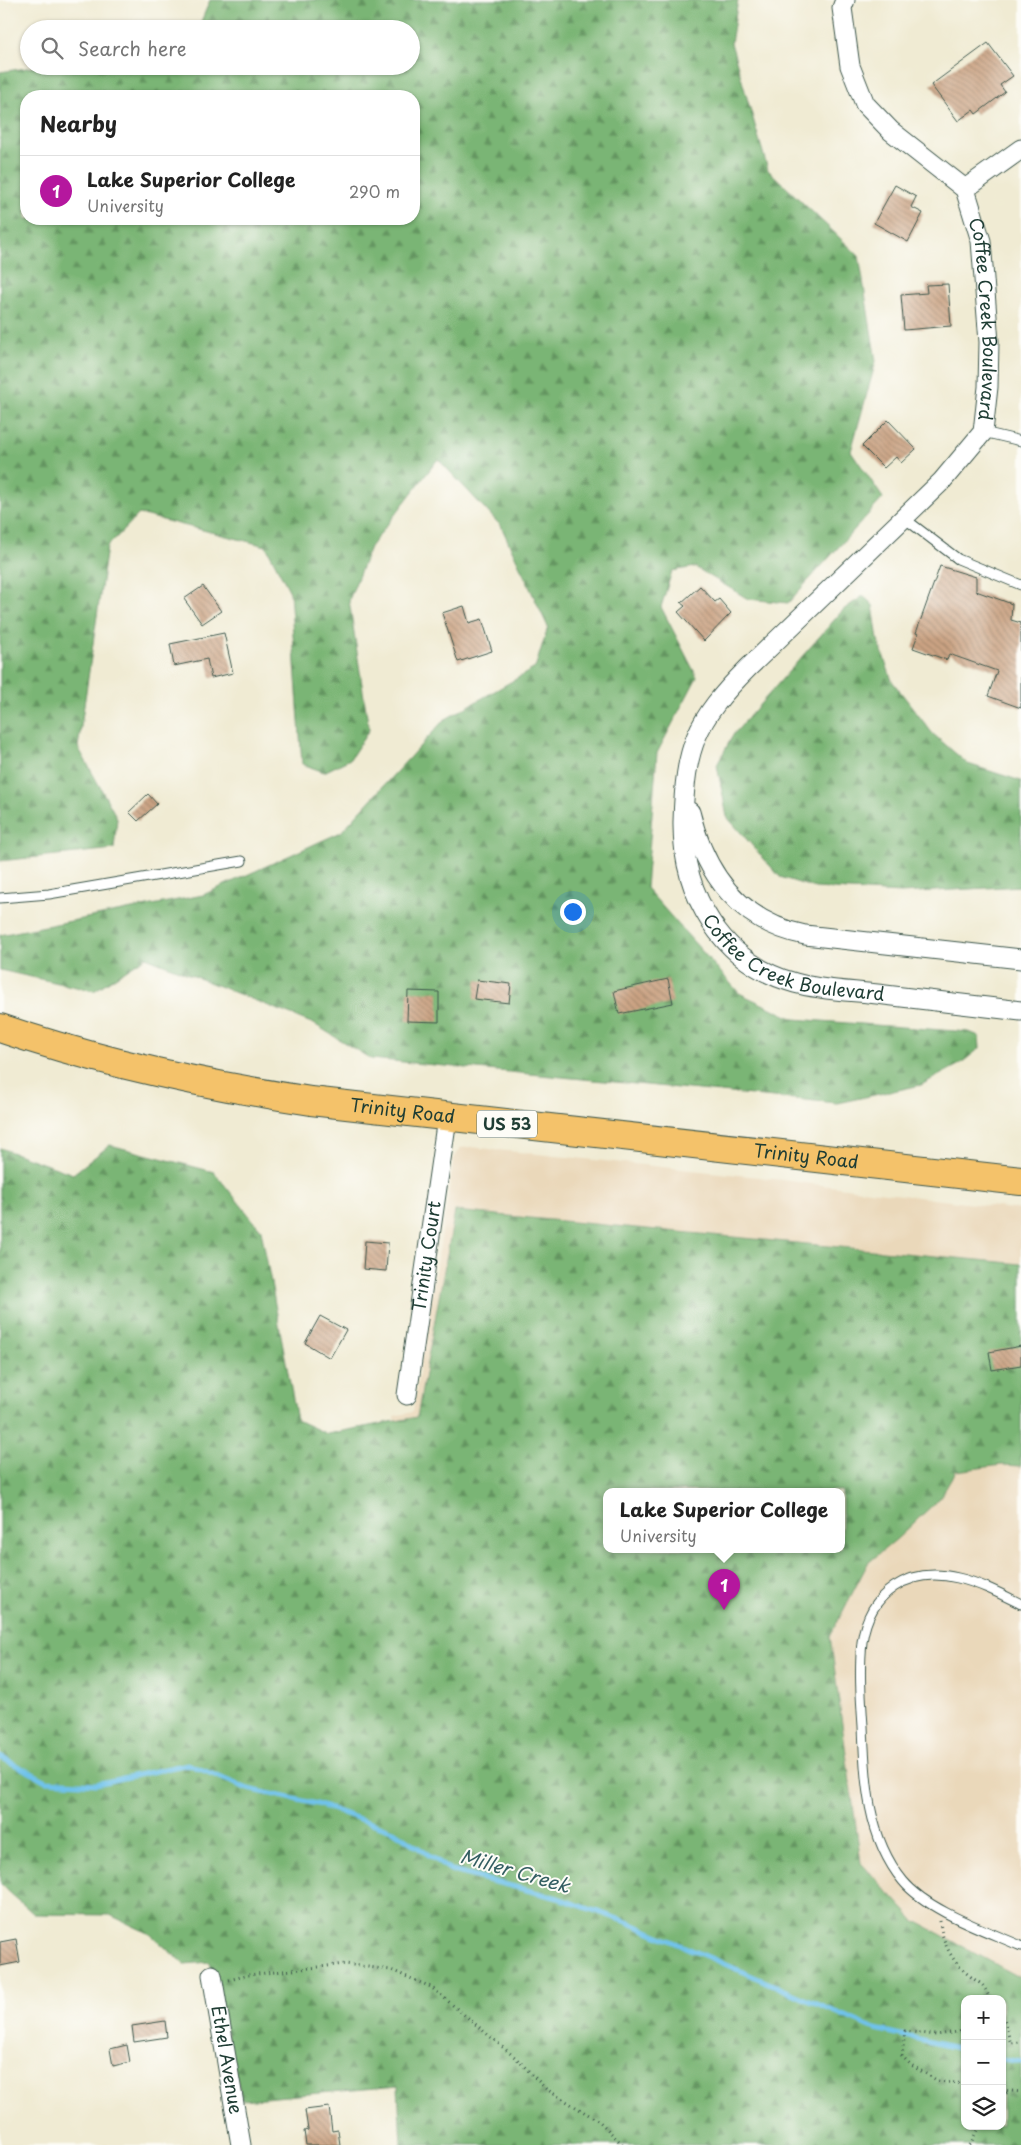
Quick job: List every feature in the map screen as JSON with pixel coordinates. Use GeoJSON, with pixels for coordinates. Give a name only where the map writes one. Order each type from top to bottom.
{"type":"FeatureCollection","features":[{"type":"Feature","properties":{"kind":"highway","name":"Trinity Road"},"geometry":{"type":"LineString","coordinates":[[0,1028],[110,1062],[200,1083],[311,1101],[447,1118],[1021,1181]]}},
{"type":"Feature","properties":{"kind":"street"},"geometry":{"type":"LineString","coordinates":[[845,0],[842,8],[850,66],[865,104],[891,131],[965,189],[1021,149]]}},
{"type":"Feature","properties":{"kind":"street","name":"Coffee Creek Boulevard"},"geometry":{"type":"LineString","coordinates":[[965,189],[981,240],[988,333],[988,386],[982,432],[942,481],[720,696],[707,714],[688,758],[685,784],[684,840],[689,875],[698,901],[715,929],[727,944],[760,970],[796,983],[816,987],[1021,1011]]}},
{"type":"Feature","properties":{"kind":"street","name":"Coffee Creek Boulevard"},"geometry":{"type":"LineString","coordinates":[[685,784],[697,840],[713,873],[735,898],[772,924],[805,935],[1021,959]]}},
{"type":"Feature","properties":{"kind":"street","name":"Trinity Court"},"geometry":{"type":"LineString","coordinates":[[407,1395],[447,1118]]}},
{"type":"Feature","properties":{"kind":"street","name":"Ethel Avenue"},"geometry":{"type":"LineString","coordinates":[[212,1980],[241,2145]]}},
{"type":"Feature","properties":{"kind":"lane"},"geometry":{"type":"LineString","coordinates":[[982,432],[1021,441]]}},
{"type":"Feature","properties":{"kind":"lane"},"geometry":{"type":"LineString","coordinates":[[904,518],[958,559],[1021,585]]}},
{"type":"Feature","properties":{"kind":"lane"},"geometry":{"type":"LineString","coordinates":[[0,898],[49,894],[242,861]]}},
{"type":"Feature","properties":{"kind":"lane"},"geometry":{"type":"LineString","coordinates":[[1021,1604],[959,1578],[934,1576],[908,1580],[890,1588],[876,1604],[868,1620],[862,1642],[861,1680],[866,1778],[873,1822],[884,1852],[902,1879],[916,1894],[938,1908],[1021,1946]]}},
{"type":"Feature","properties":{"kind":"path"},"geometry":{"type":"LineString","coordinates":[[938,1908],[941,1933],[946,1948],[970,1976],[983,1983],[988,1995]]}},
{"type":"Feature","properties":{"kind":"path"},"geometry":{"type":"LineString","coordinates":[[212,1980],[345,1964],[391,1970],[432,1987],[517,2059],[546,2090],[599,2121],[623,2145]]}},
{"type":"Feature","properties":{"kind":"path"},"geometry":{"type":"LineString","coordinates":[[961,2032],[936,2035],[905,2031],[902,2056],[905,2061],[938,2082],[961,2084]]}},
{"type":"Feature","properties":{"kind":"path"},"geometry":{"type":"LineString","coordinates":[[1006,2034],[1011,2043],[1021,2042]]}},
{"type":"Feature","properties":{"kind":"path"},"geometry":{"type":"LineString","coordinates":[[1006,2090],[1021,2092]]}},
{"type":"Feature","properties":{"kind":"path"},"geometry":{"type":"LineString","coordinates":[[1006,2094],[1011,2091]]}},
{"type":"Feature","properties":{"kind":"path"},"geometry":{"type":"LineString","coordinates":[[970,2145],[977,2130]]}},
{"type":"Feature","properties":{"kind":"shaded area"},"geometry":{"type":"Polygon","coordinates":[[[470,1147],[758,1177],[1021,1210],[1021,2145],[407,2145],[382,1984],[460,1804],[394,1416],[413,1412],[454,1158],[460,1148],[470,1147]]]}},
{"type":"Feature","properties":{"kind":"green space"},"geometry":{"type":"Polygon","coordinates":[[[210,0],[738,0],[731,43],[768,170],[859,256],[876,361],[851,451],[883,498],[788,603],[748,599],[695,567],[672,571],[661,607],[697,677],[657,753],[646,888],[739,993],[794,1019],[969,1032],[979,1036],[980,1048],[960,1064],[921,1085],[837,1103],[371,1059],[314,1024],[146,957],[94,991],[0,970],[0,935],[203,895],[341,832],[444,720],[535,668],[548,627],[501,526],[438,459],[370,547],[349,600],[369,730],[350,759],[324,772],[302,764],[290,592],[266,546],[139,514],[107,547],[78,747],[117,818],[114,849],[0,861],[0,72],[20,69],[20,75],[420,75],[420,20],[202,20],[210,0]]]}},
{"type":"Feature","properties":{"kind":"green space"},"geometry":{"type":"Polygon","coordinates":[[[863,596],[873,605],[878,640],[892,681],[933,734],[968,764],[1021,781],[1021,886],[901,893],[815,888],[780,877],[727,817],[717,765],[733,735],[843,610],[863,596]]]}},
{"type":"Feature","properties":{"kind":"green space"},"geometry":{"type":"Polygon","coordinates":[[[110,1145],[214,1172],[261,1230],[297,1420],[327,1434],[417,1417],[455,1211],[1021,1264],[1021,1466],[1002,1465],[956,1471],[940,1498],[898,1538],[868,1563],[830,1636],[861,1863],[914,1920],[1021,1978],[1021,2145],[401,2145],[398,2086],[242,2100],[210,1962],[184,1964],[150,1934],[110,1915],[34,1914],[0,1884],[0,1148],[73,1174],[110,1145]]]}},
{"type":"Feature","properties":{"kind":"building"},"geometry":{"type":"Polygon","coordinates":[[[988,43],[1013,76],[1000,85],[1005,92],[976,114],[973,110],[958,121],[931,85],[988,43]]]}},
{"type":"Feature","properties":{"kind":"building"},"geometry":{"type":"Polygon","coordinates":[[[895,185],[916,197],[911,207],[923,213],[908,242],[874,223],[895,185]]]}},
{"type":"Feature","properties":{"kind":"building"},"geometry":{"type":"Polygon","coordinates":[[[948,284],[951,326],[904,330],[901,295],[927,293],[926,285],[948,284]]]}},
{"type":"Feature","properties":{"kind":"building"},"geometry":{"type":"Polygon","coordinates":[[[888,420],[916,449],[901,463],[896,457],[884,468],[862,446],[888,420]]]}},
{"type":"Feature","properties":{"kind":"building"},"geometry":{"type":"Polygon","coordinates":[[[940,566],[976,577],[976,591],[1012,604],[1011,620],[1021,623],[1021,708],[988,696],[997,671],[949,654],[947,660],[913,648],[918,634],[916,633],[940,566]]]}},
{"type":"Feature","properties":{"kind":"building"},"geometry":{"type":"Polygon","coordinates":[[[203,586],[221,611],[202,624],[184,599],[203,586]]]}},
{"type":"Feature","properties":{"kind":"building"},"geometry":{"type":"Polygon","coordinates":[[[700,586],[715,602],[719,599],[731,613],[704,641],[678,612],[685,606],[681,603],[700,586]]]}},
{"type":"Feature","properties":{"kind":"building"},"geometry":{"type":"Polygon","coordinates":[[[464,606],[469,623],[482,619],[492,651],[458,662],[442,613],[464,606]]]}},
{"type":"Feature","properties":{"kind":"building"},"geometry":{"type":"Polygon","coordinates":[[[224,633],[233,673],[211,678],[207,659],[174,666],[170,644],[224,633]]]}},
{"type":"Feature","properties":{"kind":"building"},"geometry":{"type":"Polygon","coordinates":[[[148,794],[157,804],[138,821],[129,812],[148,794]]]}},
{"type":"Feature","properties":{"kind":"building"},"geometry":{"type":"Polygon","coordinates":[[[668,979],[673,1003],[619,1014],[614,991],[668,979]]]}},
{"type":"Feature","properties":{"kind":"building"},"geometry":{"type":"Polygon","coordinates":[[[477,980],[511,984],[509,1003],[474,999],[477,980]]]}},
{"type":"Feature","properties":{"kind":"building"},"geometry":{"type":"Polygon","coordinates":[[[408,991],[439,992],[439,1022],[407,1021],[408,991]]]}},
{"type":"Feature","properties":{"kind":"building"},"geometry":{"type":"Polygon","coordinates":[[[365,1241],[388,1243],[386,1271],[363,1269],[365,1241]]]}},
{"type":"Feature","properties":{"kind":"building"},"geometry":{"type":"Polygon","coordinates":[[[320,1316],[346,1330],[330,1358],[305,1343],[320,1316]]]}},
{"type":"Feature","properties":{"kind":"building"},"geometry":{"type":"Polygon","coordinates":[[[1021,1346],[1021,1365],[992,1370],[989,1352],[1021,1346]]]}},
{"type":"Feature","properties":{"kind":"building"},"geometry":{"type":"Polygon","coordinates":[[[16,1939],[20,1962],[0,1966],[0,1942],[16,1939]]]}},
{"type":"Feature","properties":{"kind":"building"},"geometry":{"type":"Polygon","coordinates":[[[165,2021],[167,2037],[134,2042],[132,2026],[165,2021]]]}},
{"type":"Feature","properties":{"kind":"building"},"geometry":{"type":"Polygon","coordinates":[[[127,2045],[130,2062],[113,2066],[110,2049],[127,2045]]]}},
{"type":"Feature","properties":{"kind":"building"},"geometry":{"type":"Polygon","coordinates":[[[329,2107],[332,2131],[338,2130],[340,2145],[306,2145],[304,2131],[308,2130],[305,2110],[329,2107]]]}},
{"type":"Feature","properties":{"kind":"waterway","name":"Miller Creek"},"geometry":{"type":"LineString","coordinates":[[0,1757],[47,1781],[96,1784],[188,1764],[248,1789],[317,1804],[394,1831],[452,1871],[558,1898],[627,1922],[875,2029],[961,2049]]}},
{"type":"Feature","properties":{"kind":"waterway","name":"Miller Creek"},"geometry":{"type":"LineString","coordinates":[[1006,2060],[1021,2062]]}},
{"type":"Feature","properties":{"kind":"place","name":"Lake Superior College"},"geometry":{"type":"Point","coordinates":[724,1610]}}]}
